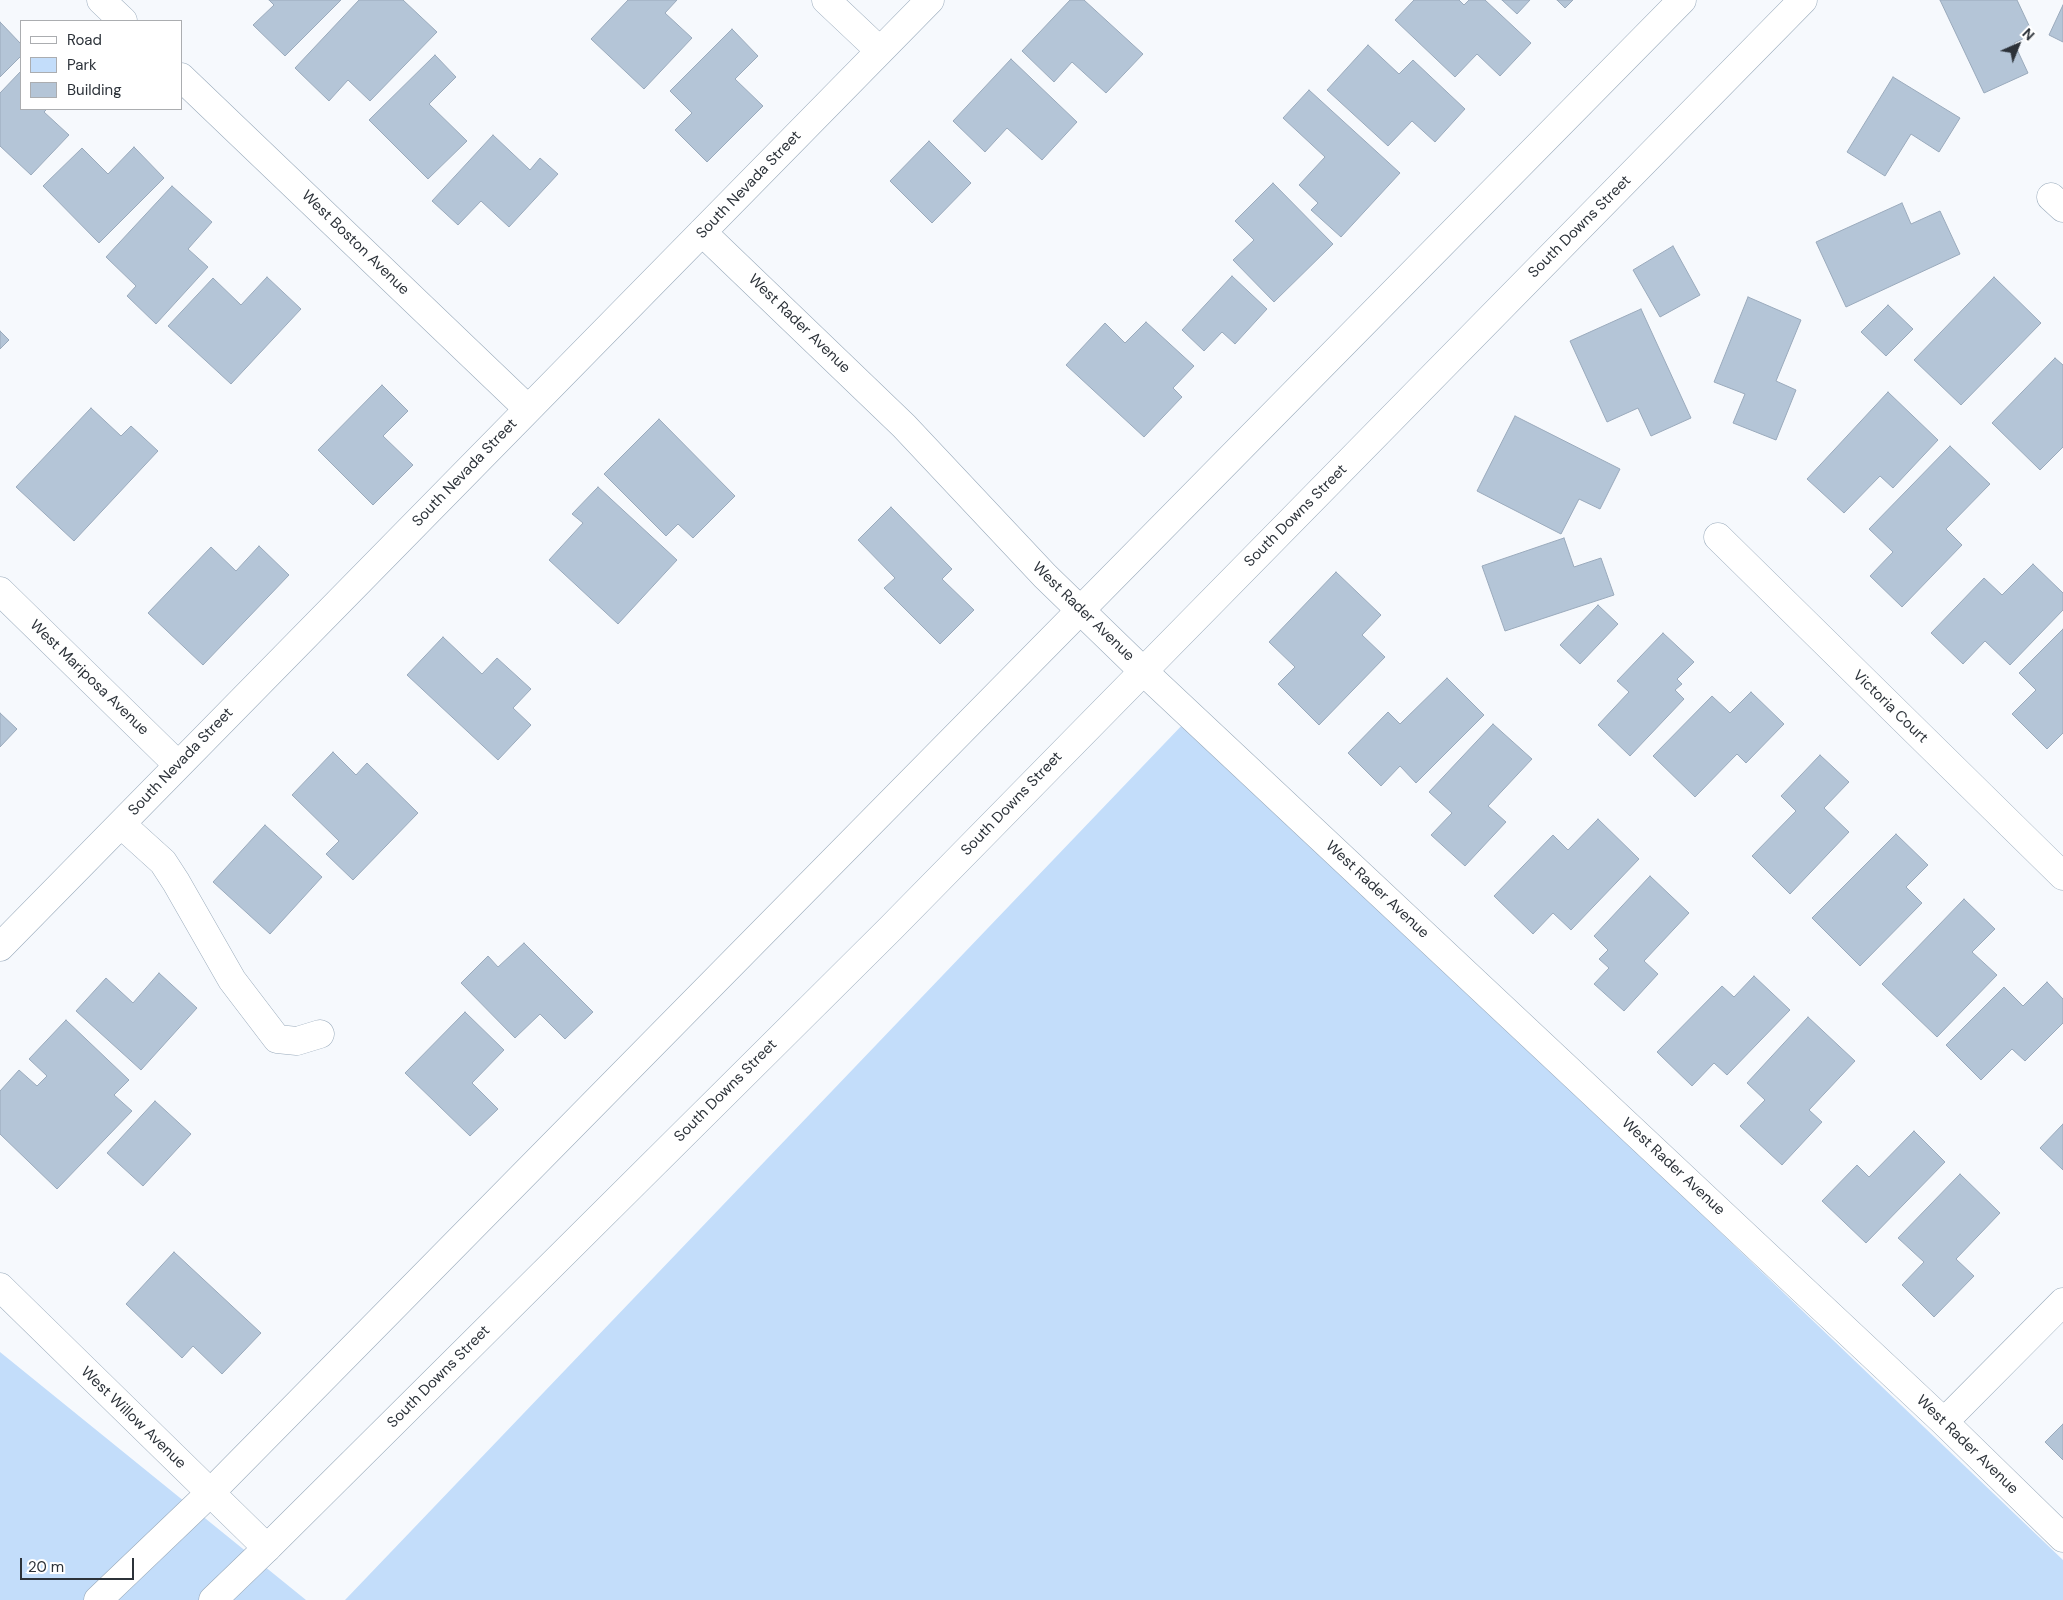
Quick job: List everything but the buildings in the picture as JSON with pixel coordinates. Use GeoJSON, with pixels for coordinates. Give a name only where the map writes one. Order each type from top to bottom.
{"type":"FeatureCollection","features":[{"type":"Feature","properties":{"kind":"street"},"geometry":{"type":"LineString","coordinates":[[101,0],[122,20]]}},
{"type":"Feature","properties":{"kind":"street"},"geometry":{"type":"LineString","coordinates":[[826,0],[880,51]]}},
{"type":"Feature","properties":{"kind":"street","name":"South Nevada Street"},"geometry":{"type":"LineString","coordinates":[[0,947],[930,0]]}},
{"type":"Feature","properties":{"kind":"street"},"geometry":{"type":"LineString","coordinates":[[98,1600],[210,1493],[1682,0]]}},
{"type":"Feature","properties":{"kind":"street","name":"South Downs Street"},"geometry":{"type":"LineString","coordinates":[[213,1600],[890,929],[1803,0]]}},
{"type":"Feature","properties":{"kind":"street","name":"West Boston Avenue"},"geometry":{"type":"LineString","coordinates":[[182,78],[528,409]]}},
{"type":"Feature","properties":{"kind":"street","name":"West Rader Avenue"},"geometry":{"type":"LineString","coordinates":[[702,232],[904,426],[1046,576],[1144,671],[1944,1422],[2063,1538]]}},
{"type":"Feature","properties":{"kind":"street","name":"Victoria Court"},"geometry":{"type":"LineString","coordinates":[[1718,537],[2063,876]]}},
{"type":"Feature","properties":{"kind":"street","name":"West Mariposa Avenue"},"geometry":{"type":"LineString","coordinates":[[0,591],[178,765]]}},
{"type":"Feature","properties":{"kind":"street"},"geometry":{"type":"LineString","coordinates":[[121,824],[163,862],[232,980],[277,1039],[298,1042],[320,1034]]}},
{"type":"Feature","properties":{"kind":"street","name":"West Willow Avenue"},"geometry":{"type":"LineString","coordinates":[[0,1287],[267,1548]]}},
{"type":"Feature","properties":{"kind":"street"},"geometry":{"type":"LineString","coordinates":[[1944,1422],[2063,1302]]}},
{"type":"Feature","properties":{"kind":"green space"},"geometry":{"type":"Polygon","coordinates":[[[1186,721],[2063,1560],[2063,1600],[345,1600],[1186,721]]]}},
{"type":"Feature","properties":{"kind":"green space"},"geometry":{"type":"Polygon","coordinates":[[[0,1352],[306,1600],[0,1600],[0,1352]]]}}]}
